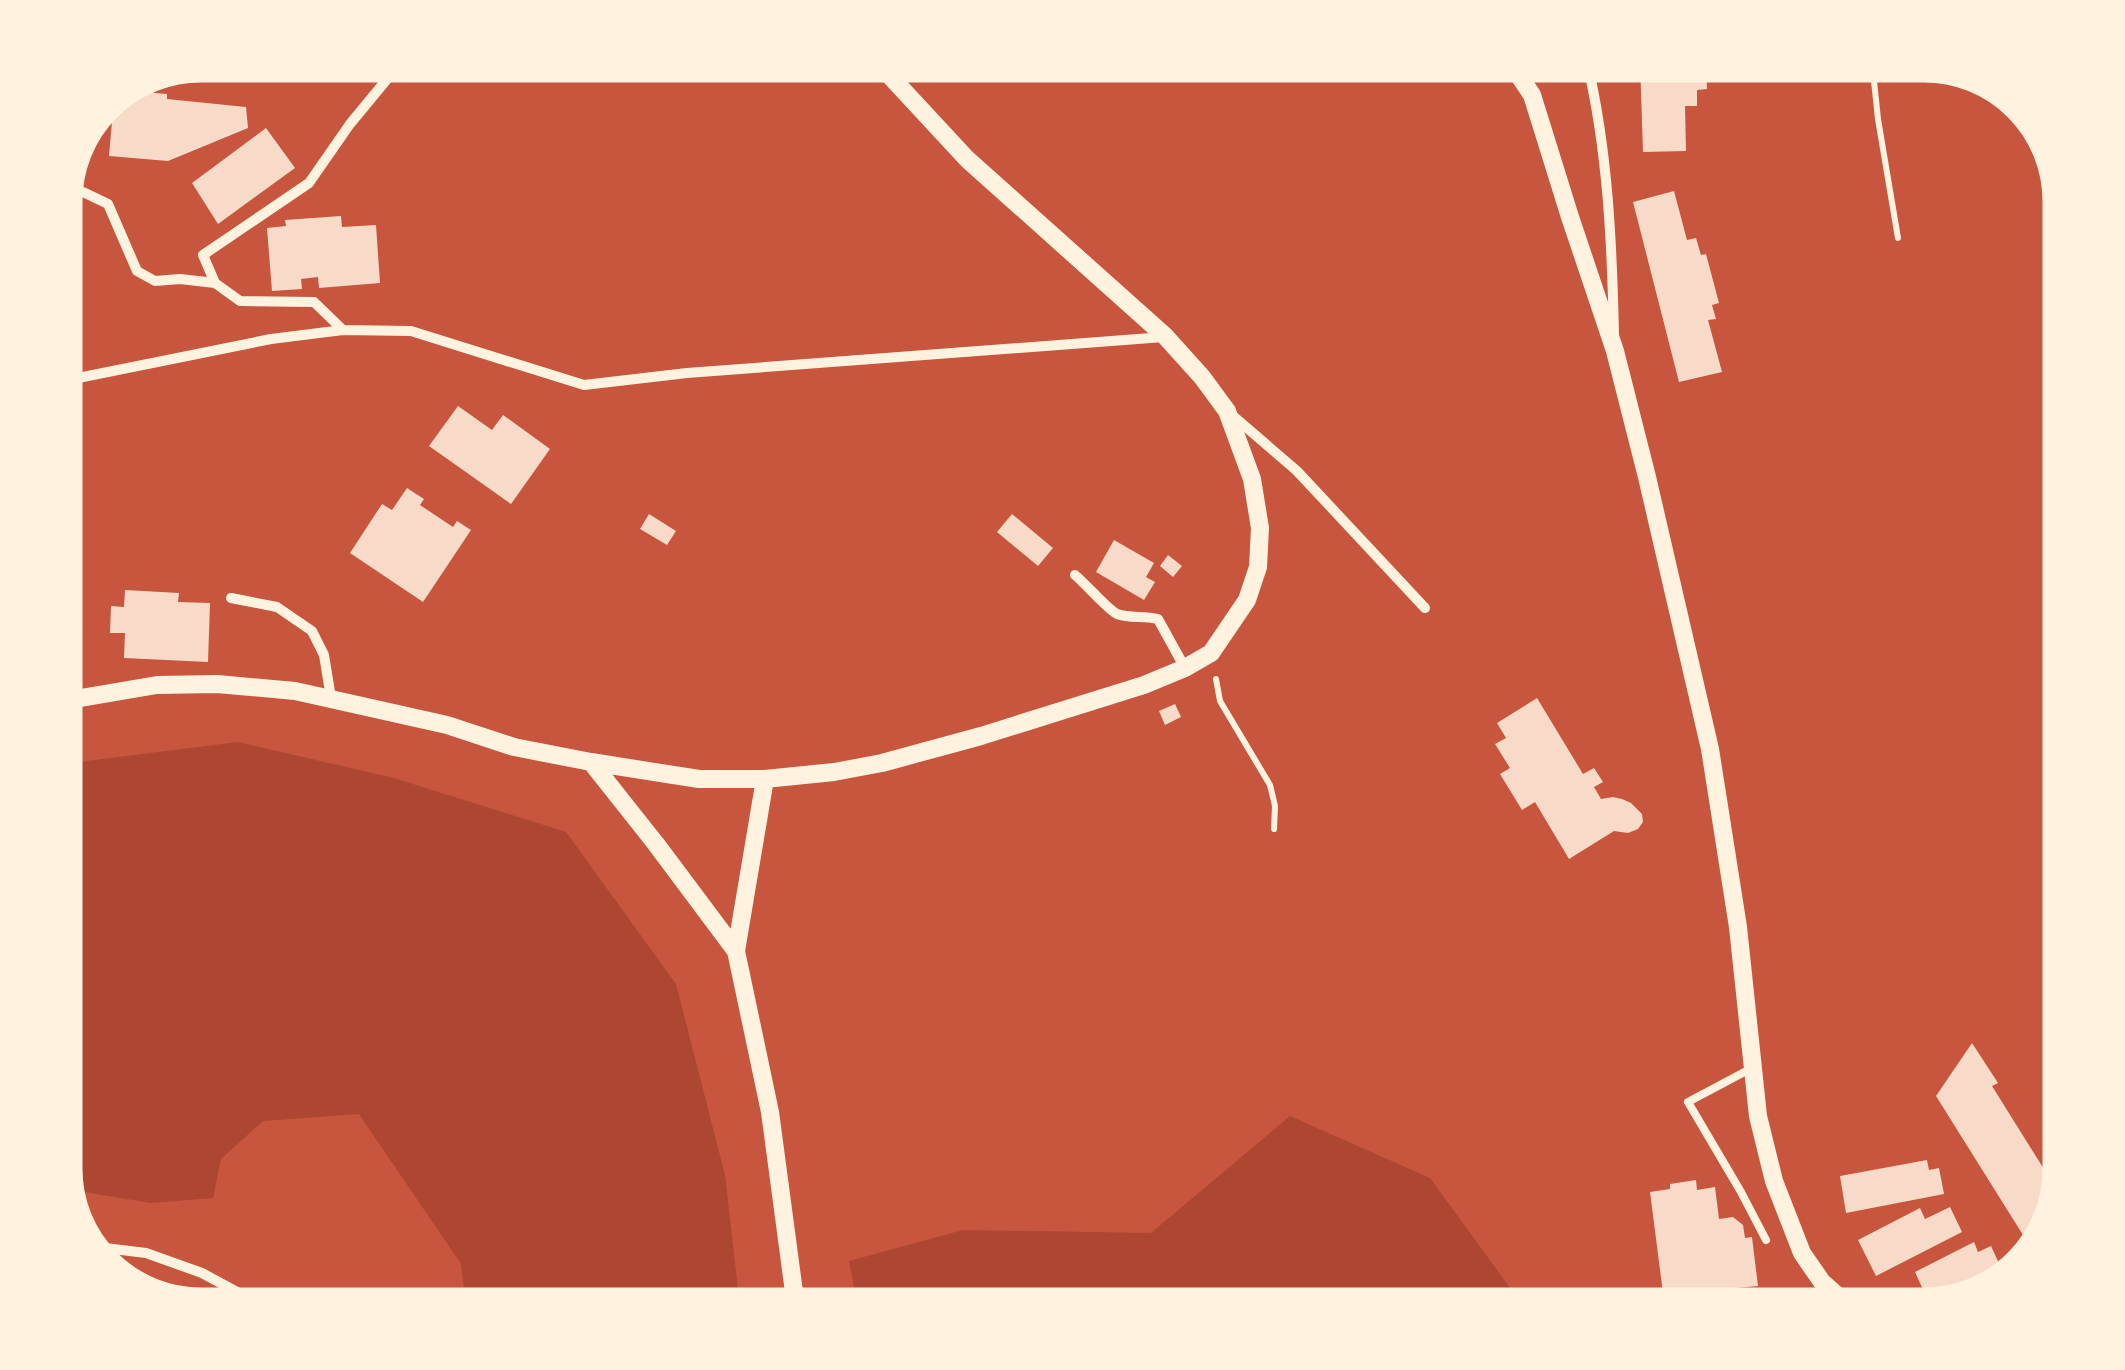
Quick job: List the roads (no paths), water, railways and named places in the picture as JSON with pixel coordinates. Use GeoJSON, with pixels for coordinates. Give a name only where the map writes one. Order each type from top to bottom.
{"type":"FeatureCollection","features":[{"type":"Feature","properties":{"kind":"street"},"geometry":{"type":"LineString","coordinates":[[343,330],[314,302],[240,301],[215,282],[202,256],[310,183],[386,80]]}},
{"type":"Feature","properties":{"kind":"street"},"geometry":{"type":"LineString","coordinates":[[894,80],[966,159],[1165,336],[1227,411],[1297,471],[1425,608]]}},
{"type":"Feature","properties":{"kind":"street"},"geometry":{"type":"LineString","coordinates":[[1522,80],[1532,95],[1615,350],[1710,749],[1738,927],[1758,1116],[1774,1181],[1802,1254],[1831,1290]]}},
{"type":"Feature","properties":{"kind":"street"},"geometry":{"type":"LineString","coordinates":[[1591,80],[1613,269],[1615,350]]}},
{"type":"Feature","properties":{"kind":"street"},"geometry":{"type":"LineString","coordinates":[[80,192],[108,204],[137,271],[156,281],[215,282]]}},
{"type":"Feature","properties":{"kind":"street"},"geometry":{"type":"LineString","coordinates":[[80,378],[271,339],[343,330],[410,331],[584,385],[1165,336]]}},
{"type":"Feature","properties":{"kind":"street"},"geometry":{"type":"LineString","coordinates":[[80,697],[157,685],[217,684],[295,691],[447,725],[514,747],[698,778],[765,779],[882,763],[1144,685],[1212,653],[1247,600],[1258,566],[1260,528],[1252,479],[1227,411]]}},
{"type":"Feature","properties":{"kind":"street"},"geometry":{"type":"LineString","coordinates":[[1075,575],[1113,613],[1158,620],[1184,668]]}},
{"type":"Feature","properties":{"kind":"street"},"geometry":{"type":"LineString","coordinates":[[231,598],[277,607],[312,631],[324,655],[331,698]]}},
{"type":"Feature","properties":{"kind":"street"},"geometry":{"type":"LineString","coordinates":[[591,762],[736,951]]}},
{"type":"Feature","properties":{"kind":"street"},"geometry":{"type":"LineString","coordinates":[[765,779],[736,951],[770,1112],[794,1290]]}},
{"type":"Feature","properties":{"kind":"street"},"geometry":{"type":"LineString","coordinates":[[110,1249],[146,1254],[202,1273],[233,1290]]}},
{"type":"Feature","properties":{"kind":"lane"},"geometry":{"type":"LineString","coordinates":[[1753,1068],[1688,1102],[1766,1240]]}}]}
